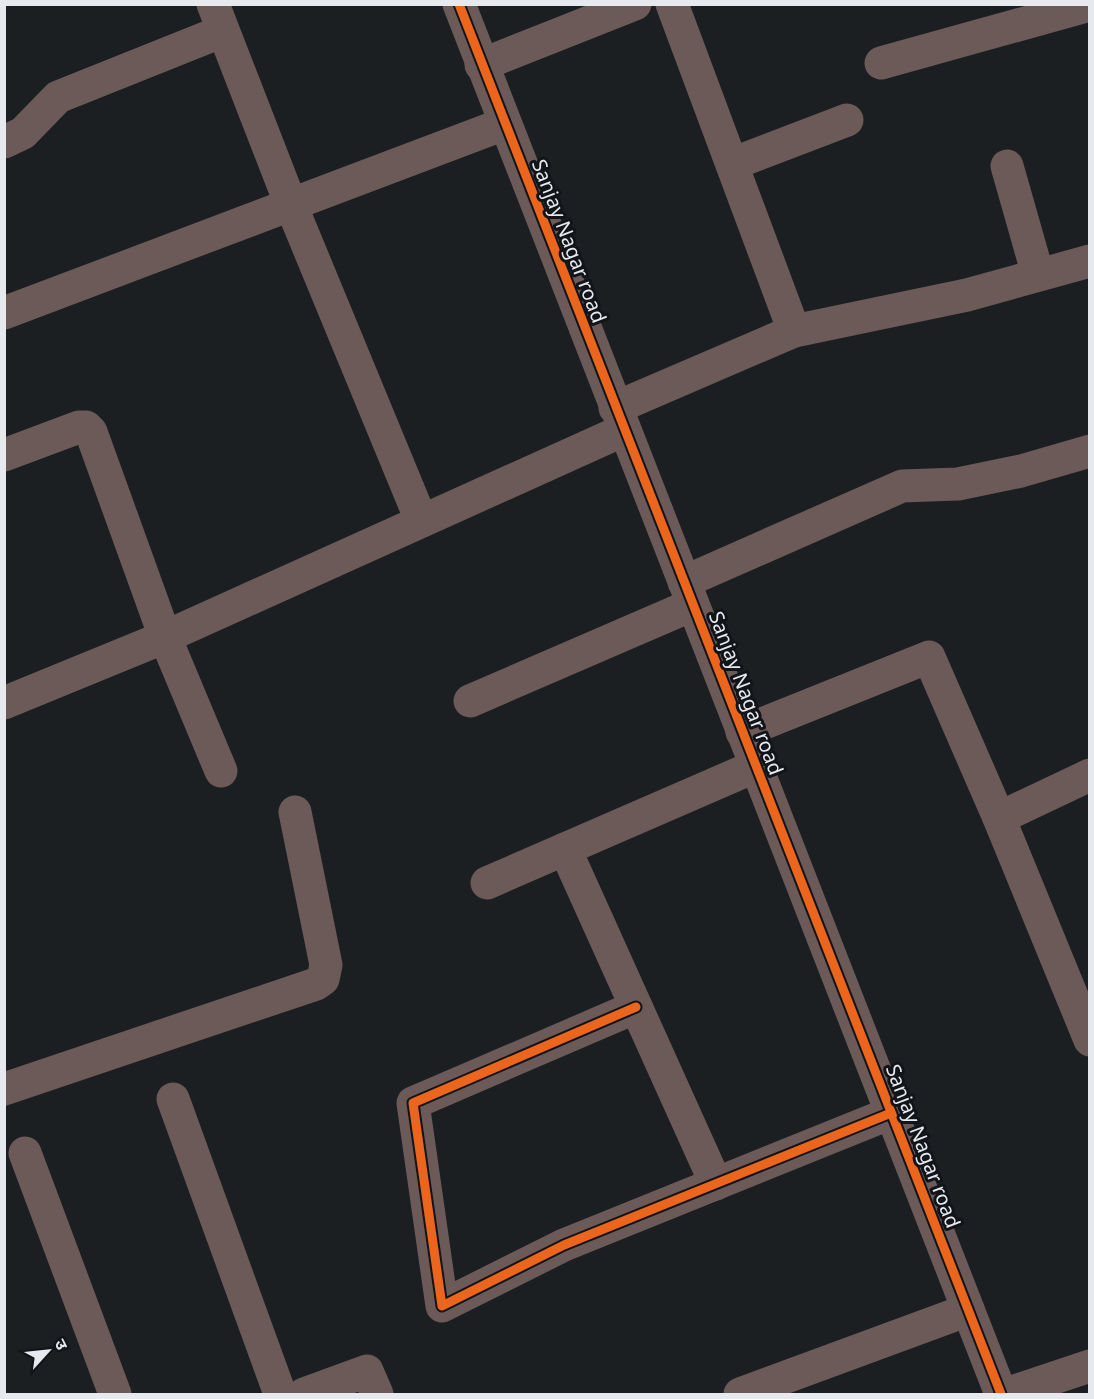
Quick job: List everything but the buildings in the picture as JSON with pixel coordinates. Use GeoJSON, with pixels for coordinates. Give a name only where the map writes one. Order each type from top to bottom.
{"type":"FeatureCollection","features":[{"type":"Feature","properties":{"kind":"street","name":"Sanjay Nagar road"},"geometry":{"type":"LineString","coordinates":[[459,4],[1003,1395]]}},
{"type":"Feature","properties":{"kind":"street"},"geometry":{"type":"LineString","coordinates":[[481,65],[635,4]]}},
{"type":"Feature","properties":{"kind":"street"},"geometry":{"type":"LineString","coordinates":[[672,4],[794,331]]}},
{"type":"Feature","properties":{"kind":"street"},"geometry":{"type":"LineString","coordinates":[[881,63],[1089,5]]}},
{"type":"Feature","properties":{"kind":"street"},"geometry":{"type":"LineString","coordinates":[[4,142],[23,133],[58,97],[218,18],[291,205],[421,519]]}},
{"type":"Feature","properties":{"kind":"street"},"geometry":{"type":"LineString","coordinates":[[732,164],[847,120]]}},
{"type":"Feature","properties":{"kind":"street"},"geometry":{"type":"LineString","coordinates":[[4,313],[504,123]]}},
{"type":"Feature","properties":{"kind":"street"},"geometry":{"type":"LineString","coordinates":[[1007,166],[1038,275]]}},
{"type":"Feature","properties":{"kind":"street"},"geometry":{"type":"LineString","coordinates":[[4,703],[165,637],[421,519],[794,331],[967,295],[1089,261]]}},
{"type":"Feature","properties":{"kind":"street"},"geometry":{"type":"LineString","coordinates":[[4,455],[79,427],[91,432],[165,637],[221,771]]}},
{"type":"Feature","properties":{"kind":"street"},"geometry":{"type":"LineString","coordinates":[[470,701],[902,486],[958,484],[1021,471],[1089,452]]}},
{"type":"Feature","properties":{"kind":"street"},"geometry":{"type":"LineString","coordinates":[[742,732],[929,657],[999,818],[1081,990],[1089,1040]]}},
{"type":"Feature","properties":{"kind":"street"},"geometry":{"type":"LineString","coordinates":[[487,883],[756,766]]}},
{"type":"Feature","properties":{"kind":"street"},"geometry":{"type":"LineString","coordinates":[[999,818],[1089,775]]}},
{"type":"Feature","properties":{"kind":"street"},"geometry":{"type":"LineString","coordinates":[[4,1089],[316,984],[322,979],[326,965],[295,812]]}},
{"type":"Feature","properties":{"kind":"street"},"geometry":{"type":"LineString","coordinates":[[565,849],[716,1184]]}},
{"type":"Feature","properties":{"kind":"street"},"geometry":{"type":"LineString","coordinates":[[636,1007],[413,1103],[442,1306],[564,1245],[891,1113]]}},
{"type":"Feature","properties":{"kind":"street"},"geometry":{"type":"LineString","coordinates":[[173,1099],[280,1395]]}},
{"type":"Feature","properties":{"kind":"street"},"geometry":{"type":"LineString","coordinates":[[25,1153],[115,1395]]}},
{"type":"Feature","properties":{"kind":"street"},"geometry":{"type":"LineString","coordinates":[[740,1395],[968,1310]]}},
{"type":"Feature","properties":{"kind":"street"},"geometry":{"type":"LineString","coordinates":[[1003,1395],[1089,1366]]}},
{"type":"Feature","properties":{"kind":"street"},"geometry":{"type":"LineString","coordinates":[[304,1395],[367,1371],[377,1395]]}},
{"type":"Feature","properties":{"kind":"cycle path"},"geometry":{"type":"LineString","coordinates":[[459,4],[1001,1394]]}},
{"type":"Feature","properties":{"kind":"cycle path"},"geometry":{"type":"LineString","coordinates":[[636,1007],[413,1103],[442,1306],[564,1245],[891,1113]]}}]}
